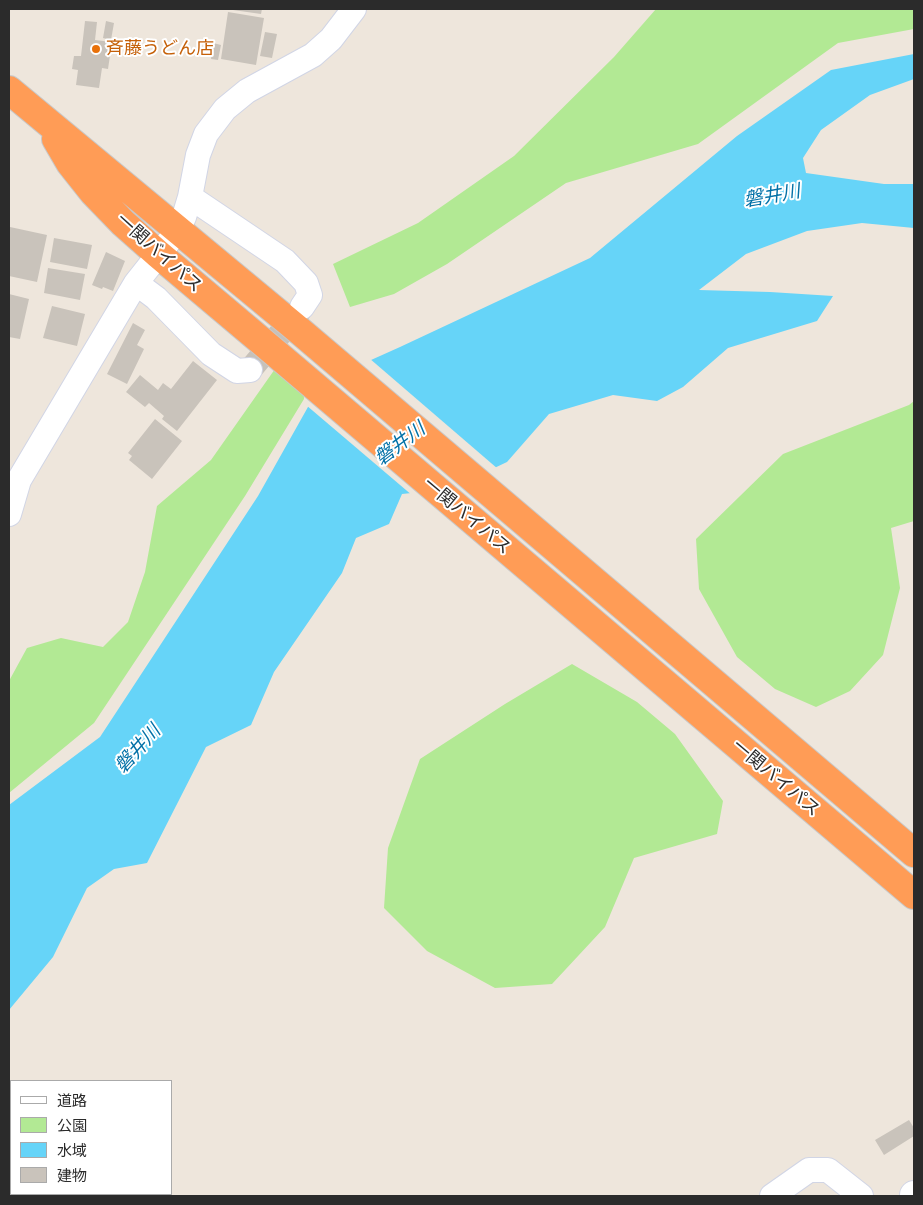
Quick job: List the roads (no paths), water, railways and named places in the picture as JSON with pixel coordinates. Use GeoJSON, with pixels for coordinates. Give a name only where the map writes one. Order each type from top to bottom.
{"type":"FeatureCollection","features":[{"type":"Feature","properties":{"kind":"highway","name":"一関バイパス"},"geometry":{"type":"LineString","coordinates":[[9,90],[178,230],[302,319],[914,854]]}},
{"type":"Feature","properties":{"kind":"highway","name":"一関バイパス"},"geometry":{"type":"LineString","coordinates":[[42,117],[70,163],[93,192],[123,223],[914,895]]}},
{"type":"Feature","properties":{"kind":"street"},"geometry":{"type":"LineString","coordinates":[[331,39],[336,9]]}},
{"type":"Feature","properties":{"kind":"street"},"geometry":{"type":"LineString","coordinates":[[9,514],[20,480],[136,282],[178,230],[190,198],[198,154],[206,134],[225,109],[247,91],[313,55],[331,39],[354,9]]}},
{"type":"Feature","properties":{"kind":"street"},"geometry":{"type":"LineString","coordinates":[[190,198],[285,261],[306,283],[310,295],[302,319]]}},
{"type":"Feature","properties":{"kind":"street"},"geometry":{"type":"LineString","coordinates":[[136,282],[156,298],[211,354],[237,371],[250,370]]}},
{"type":"Feature","properties":{"kind":"street"},"geometry":{"type":"LineString","coordinates":[[772,1196],[809,1170],[828,1170],[861,1196]]}},
{"type":"Feature","properties":{"kind":"water","name":"磐井川"},"geometry":{"type":"Polygon","coordinates":[[[914,54],[914,79],[870,95],[821,130],[803,158],[806,173],[884,184],[914,184],[914,228],[862,223],[807,231],[746,254],[699,290],[833,296],[817,321],[728,348],[683,387],[657,401],[613,395],[549,414],[507,462],[450,489],[402,494],[389,524],[356,538],[342,573],[274,672],[251,725],[206,747],[147,863],[114,869],[87,888],[53,957],[9,1010],[9,805],[100,737],[258,496],[322,382],[590,258],[737,136],[831,70],[914,54]]]}},
{"type":"Feature","properties":{"kind":"tunnel"},"geometry":{"type":"LineString","coordinates":[[250,370],[301,309]]}},
{"type":"Feature","properties":{"kind":"place","name":"斉藤うどん店"},"geometry":{"type":"Point","coordinates":[96,49]}}]}
